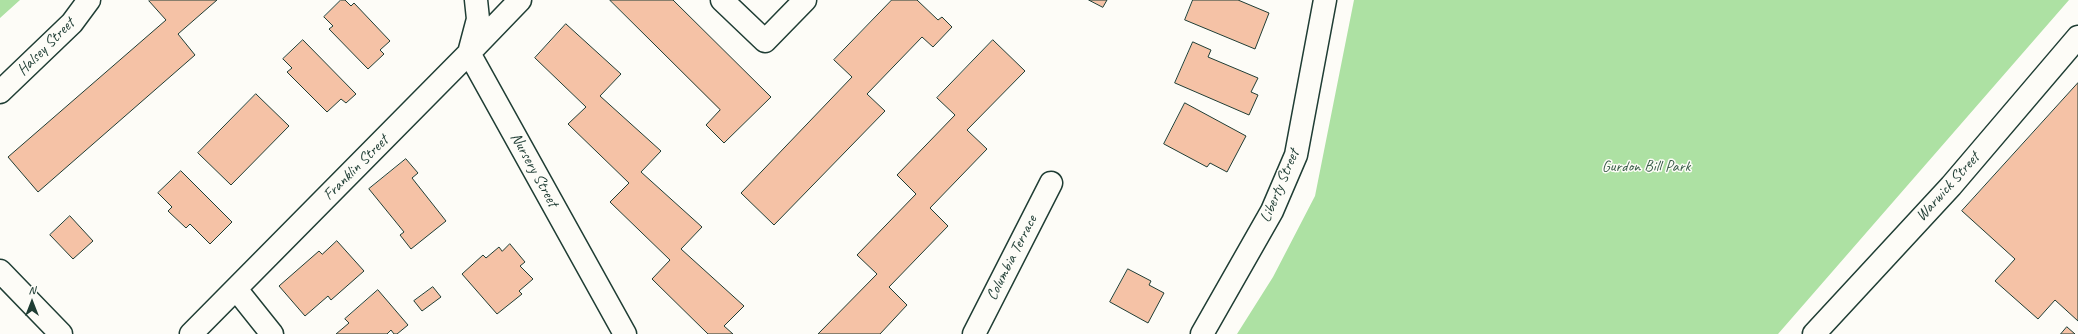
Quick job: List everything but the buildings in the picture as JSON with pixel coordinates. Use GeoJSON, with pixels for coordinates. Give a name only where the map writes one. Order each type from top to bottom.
{"type":"FeatureCollection","features":[{"type":"Feature","properties":{"kind":"street","name":"Halsey Street"},"geometry":{"type":"LineString","coordinates":[[0,92],[72,23],[89,0]]}},
{"type":"Feature","properties":{"kind":"street"},"geometry":{"type":"LineString","coordinates":[[469,53],[478,19],[476,0]]}},
{"type":"Feature","properties":{"kind":"street","name":"Franklin Street"},"geometry":{"type":"LineString","coordinates":[[191,334],[520,0]]}},
{"type":"Feature","properties":{"kind":"street"},"geometry":{"type":"LineString","coordinates":[[722,0],[765,41],[805,0]]}},
{"type":"Feature","properties":{"kind":"street","name":"Liberty Street"},"geometry":{"type":"LineString","coordinates":[[1202,334],[1272,211],[1296,155],[1324,0]]}},
{"type":"Feature","properties":{"kind":"street","name":"Warwick Street"},"geometry":{"type":"LineString","coordinates":[[1814,334],[1951,186],[2078,37]]}},
{"type":"Feature","properties":{"kind":"street","name":"Nursery Street"},"geometry":{"type":"LineString","coordinates":[[469,53],[625,334]]}},
{"type":"Feature","properties":{"kind":"street","name":"Columbia Terrace"},"geometry":{"type":"LineString","coordinates":[[974,334],[1051,183]]}},
{"type":"Feature","properties":{"kind":"street"},"geometry":{"type":"LineString","coordinates":[[0,271],[61,334]]}},
{"type":"Feature","properties":{"kind":"street"},"geometry":{"type":"LineString","coordinates":[[236,289],[272,334]]}},
{"type":"Feature","properties":{"kind":"green space"},"geometry":{"type":"Polygon","coordinates":[[[0,0],[20,0],[0,18],[0,0]]]}},
{"type":"Feature","properties":{"kind":"green space","name":"Gurdon Bill Park"},"geometry":{"type":"Polygon","coordinates":[[[1354,0],[2069,0],[1778,334],[1237,334],[1273,277],[1315,196],[1354,0]]]}}]}
